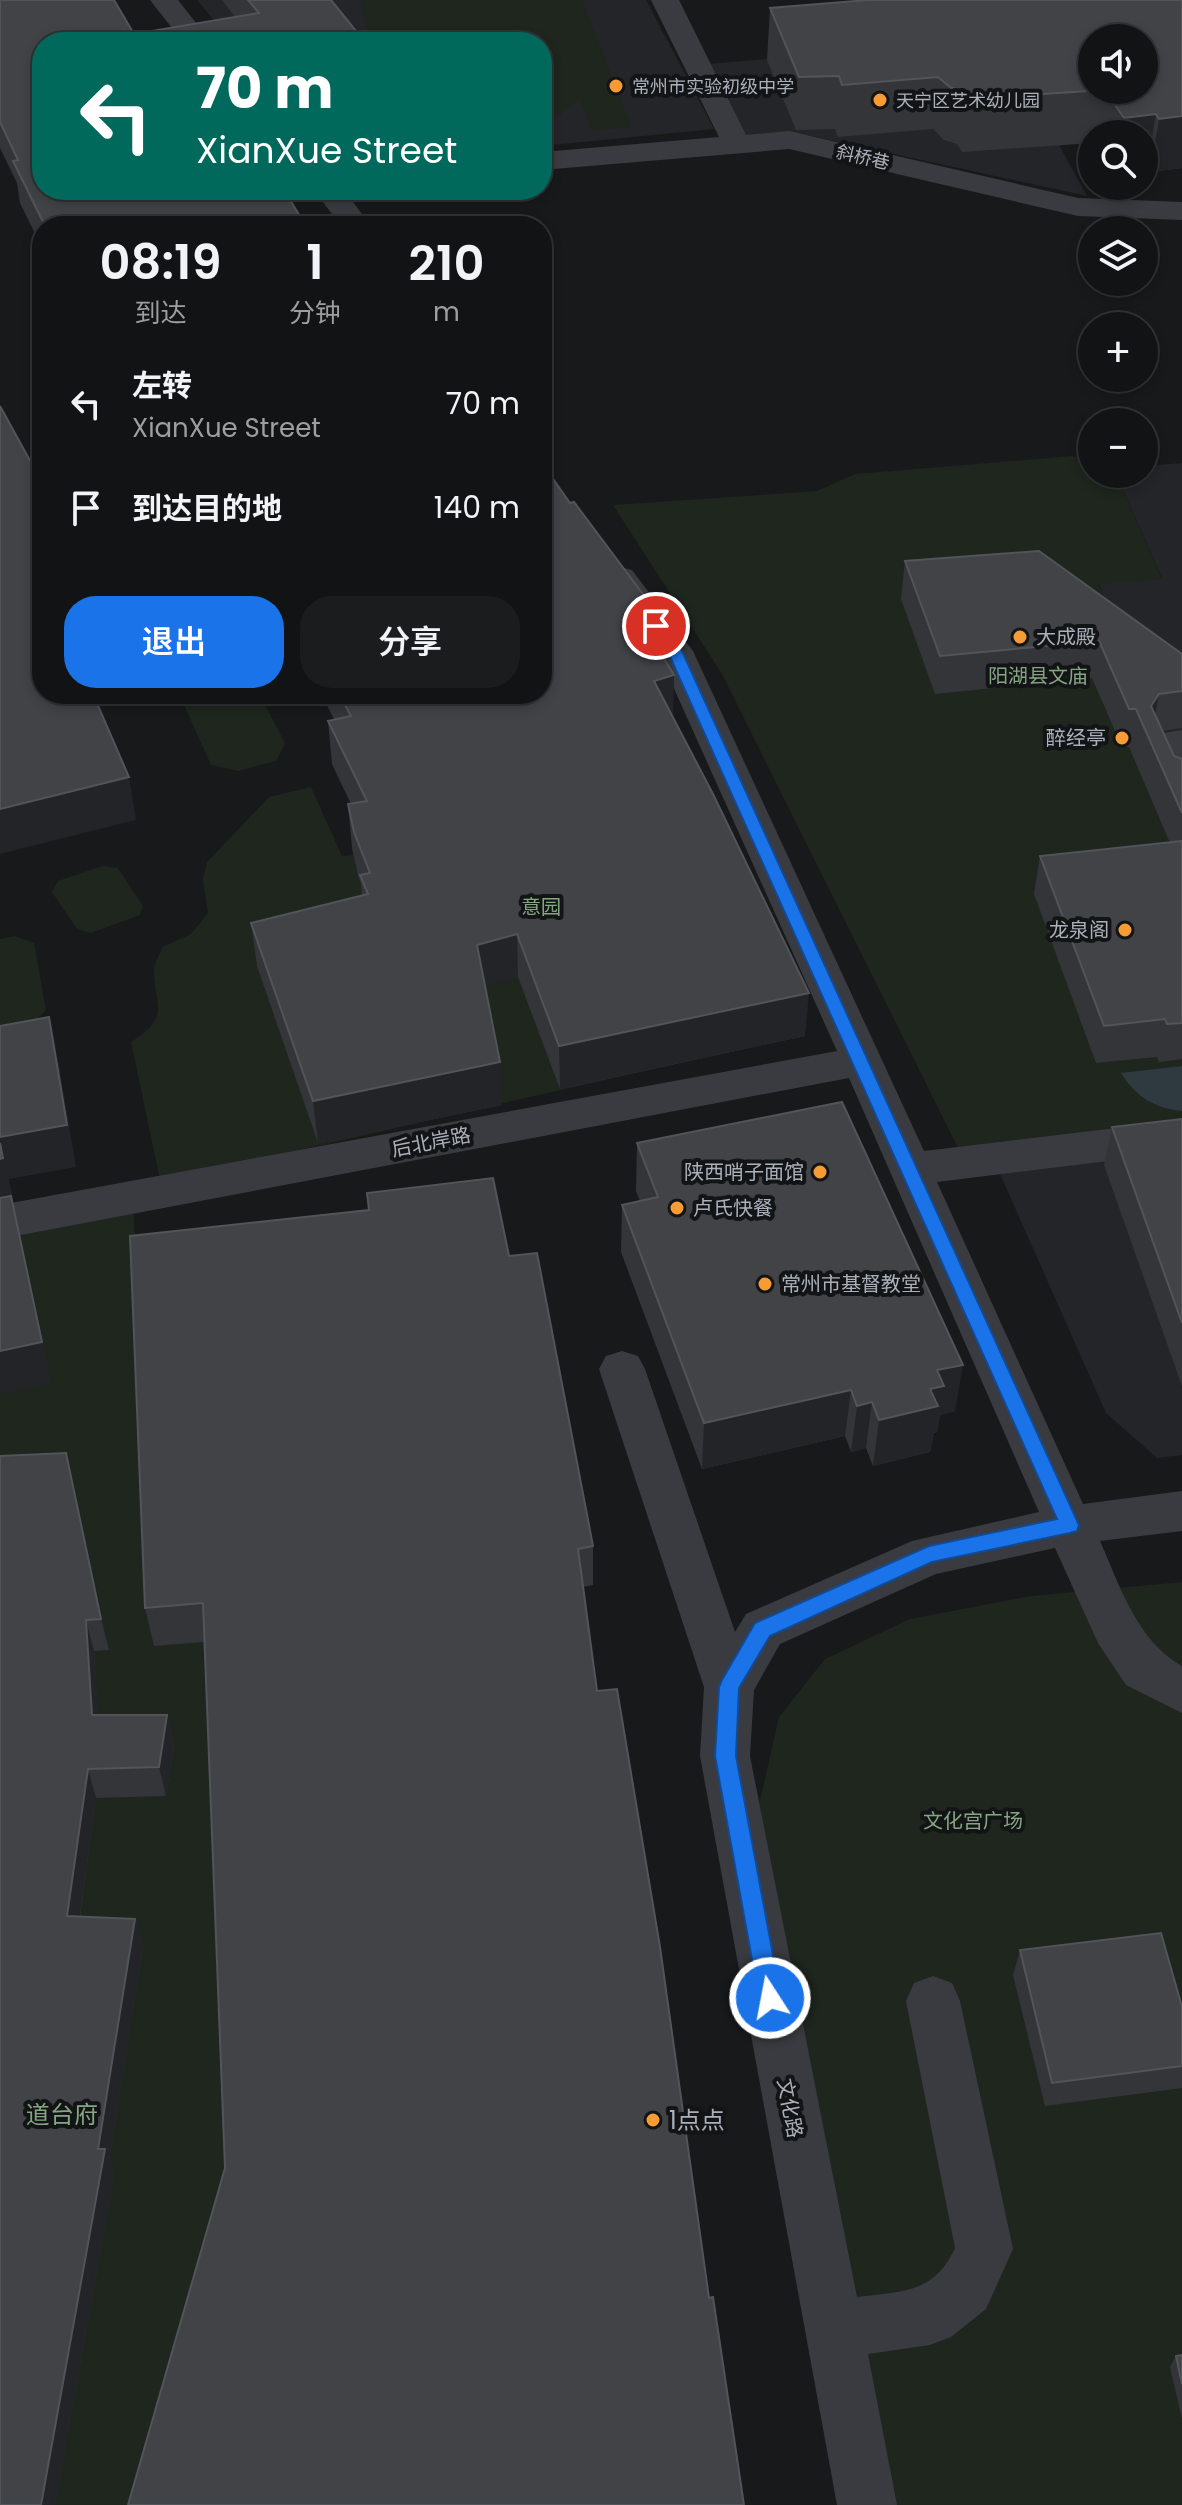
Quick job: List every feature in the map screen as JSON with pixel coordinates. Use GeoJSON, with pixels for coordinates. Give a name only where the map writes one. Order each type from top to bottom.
{"type":"FeatureCollection","features":[{"type":"Feature","properties":{"kind":"street"},"geometry":{"type":"LineString","coordinates":[[164,0],[189,32]]}},
{"type":"Feature","properties":{"kind":"street"},"geometry":{"type":"LineString","coordinates":[[665,0],[737,145]]}},
{"type":"Feature","properties":{"kind":"street","name":"斜桥巷"},"geometry":{"type":"LineString","coordinates":[[552,160],[789,140],[1078,207],[1182,211]]}},
{"type":"Feature","properties":{"kind":"street"},"geometry":{"type":"LineString","coordinates":[[599,550],[675,651],[1115,1628],[1144,1670],[1182,1691]]}},
{"type":"Feature","properties":{"kind":"street"},"geometry":{"type":"LineString","coordinates":[[1182,742],[1165,743],[1182,784]]}},
{"type":"Feature","properties":{"kind":"street","name":"后北岸路"},"geometry":{"type":"LineString","coordinates":[[0,1222],[862,1061]]}},
{"type":"Feature","properties":{"kind":"street"},"geometry":{"type":"LineString","coordinates":[[910,1169],[1182,1136]]}},
{"type":"Feature","properties":{"kind":"street"},"geometry":{"type":"LineString","coordinates":[[622,1369],[729,1687]]}},
{"type":"Feature","properties":{"kind":"street","name":"文化路"},"geometry":{"type":"LineString","coordinates":[[867,2505],[725,1756],[729,1687],[763,1629],[929,1555],[1070,1525],[1182,1511]]}},
{"type":"Feature","properties":{"kind":"street"},"geometry":{"type":"LineString","coordinates":[[832,2330],[930,2316],[966,2289],[984,2249],[933,2001]]}},
{"type":"Feature","properties":{"kind":"shaded area","name":"常州市实验初级中学"},"geometry":{"type":"Polygon","coordinates":[[[197,0],[646,0],[714,129],[552,145],[552,32],[224,32],[197,0]]]}},
{"type":"Feature","properties":{"kind":"shaded area","name":"天宁区艺术幼儿园"},"geometry":{"type":"Polygon","coordinates":[[[1001,39],[1078,180],[1078,194],[807,135],[747,140],[708,64],[1001,39]]]}},
{"type":"Feature","properties":{"kind":"shaded area"},"geometry":{"type":"Polygon","coordinates":[[[1182,463],[1182,839],[1099,583],[1162,578],[1122,488],[1158,488],[1158,465],[1182,463]]]}},
{"type":"Feature","properties":{"kind":"shaded area"},"geometry":{"type":"Polygon","coordinates":[[[1182,1066],[1182,1111],[1147,1100],[1133,1089],[1121,1073],[1182,1066]]]}},
{"type":"Feature","properties":{"kind":"shaded area"},"geometry":{"type":"Polygon","coordinates":[[[1182,1145],[1182,1455],[1157,1458],[1106,1413],[997,1167],[1182,1145]]]}},
{"type":"Feature","properties":{"kind":"green space"},"geometry":{"type":"Polygon","coordinates":[[[360,0],[582,0],[631,127],[592,131],[580,98],[552,118],[552,32],[368,32],[360,0]]]}},
{"type":"Feature","properties":{"kind":"green space","name":"阳湖县文庙"},"geometry":{"type":"Polygon","coordinates":[[[1072,456],[1078,458],[1078,488],[1122,488],[1162,579],[1099,584],[1182,839],[1182,1119],[959,1150],[722,674],[613,505],[817,491],[855,474],[1072,456]]]}},
{"type":"Feature","properties":{"kind":"green space"},"geometry":{"type":"Polygon","coordinates":[[[184,704],[264,704],[285,743],[276,761],[238,771],[211,765],[184,704]]]}},
{"type":"Feature","properties":{"kind":"green space","name":"意园"},"geometry":{"type":"Polygon","coordinates":[[[311,787],[342,856],[353,855],[352,848],[369,845],[779,979],[805,1036],[160,1180],[131,1042],[144,1033],[156,1018],[156,962],[163,947],[191,934],[208,913],[203,879],[207,862],[269,797],[311,787]]]}},
{"type":"Feature","properties":{"kind":"green space"},"geometry":{"type":"Polygon","coordinates":[[[102,866],[118,868],[143,906],[140,915],[91,933],[77,929],[52,892],[58,881],[102,866]]]}},
{"type":"Feature","properties":{"kind":"green space"},"geometry":{"type":"Polygon","coordinates":[[[15,936],[34,943],[46,1010],[32,1024],[0,1030],[0,939],[15,936]]]}},
{"type":"Feature","properties":{"kind":"green space","name":"道台府"},"geometry":{"type":"Polygon","coordinates":[[[133,1209],[138,1277],[210,1641],[233,2199],[147,2505],[0,2505],[0,1234],[133,1209]]]}},
{"type":"Feature","properties":{"kind":"green space","name":"文化宫广场"},"geometry":{"type":"Polygon","coordinates":[[[1182,1582],[1182,2505],[889,2505],[758,1809],[779,1717],[825,1659],[910,1619],[1031,1596],[1182,1582]]]}},
{"type":"Feature","properties":{"kind":"building"},"geometry":{"type":"Polygon","coordinates":[[[0,0],[114,0],[133,32],[32,32],[32,200],[13,161],[18,160],[0,122],[0,0]]]}},
{"type":"Feature","properties":{"kind":"building"},"geometry":{"type":"Polygon","coordinates":[[[248,0],[331,0],[357,32],[146,32],[259,13],[248,0]]]}},
{"type":"Feature","properties":{"kind":"building"},"geometry":{"type":"Polygon","coordinates":[[[868,0],[1182,0],[1182,116],[1159,119],[1156,114],[1124,118],[1114,104],[1158,104],[1158,24],[1078,24],[1078,92],[968,99],[963,91],[950,87],[938,77],[842,85],[839,76],[799,77],[770,8],[868,0]]]}},
{"type":"Feature","properties":{"kind":"building"},"geometry":{"type":"Polygon","coordinates":[[[32,200],[290,200],[300,216],[40,216],[32,200]]]}},
{"type":"Feature","properties":{"kind":"building"},"geometry":{"type":"Polygon","coordinates":[[[0,406],[32,464],[32,704],[97,704],[129,777],[0,809],[0,406]]]}},
{"type":"Feature","properties":{"kind":"building","name":"意园"},"geometry":{"type":"Polygon","coordinates":[[[552,477],[657,613],[638,617],[674,675],[654,681],[713,794],[809,993],[559,1046],[517,934],[477,945],[500,1062],[313,1101],[251,923],[368,894],[360,875],[370,873],[354,832],[348,804],[367,801],[328,721],[351,716],[344,704],[552,704],[552,477]]]}},
{"type":"Feature","properties":{"kind":"building"},"geometry":{"type":"Polygon","coordinates":[[[1039,551],[1182,654],[1182,691],[1159,694],[1151,706],[1174,756],[1182,759],[1182,813],[1136,709],[1129,709],[1099,641],[940,656],[905,561],[1039,551]]]}},
{"type":"Feature","properties":{"kind":"building"},"geometry":{"type":"Polygon","coordinates":[[[1182,841],[1182,1023],[1167,1024],[1165,1019],[1104,1026],[1040,856],[1182,841]]]}},
{"type":"Feature","properties":{"kind":"building"},"geometry":{"type":"Polygon","coordinates":[[[49,1017],[67,1125],[0,1137],[0,1026],[49,1017]]]}},
{"type":"Feature","properties":{"kind":"building","name":"常州市基督教堂"},"geometry":{"type":"Polygon","coordinates":[[[842,1102],[963,1365],[937,1370],[944,1386],[930,1389],[938,1406],[879,1420],[872,1402],[857,1406],[851,1390],[704,1423],[622,1205],[658,1197],[637,1143],[842,1102]]]}},
{"type":"Feature","properties":{"kind":"building"},"geometry":{"type":"Polygon","coordinates":[[[1182,1119],[1182,1323],[1112,1127],[1182,1119]]]}},
{"type":"Feature","properties":{"kind":"building"},"geometry":{"type":"Polygon","coordinates":[[[493,1178],[509,1256],[537,1253],[593,1546],[578,1549],[597,1691],[617,1689],[660,1947],[709,2298],[713,2297],[744,2505],[128,2505],[225,2168],[203,1603],[145,1608],[130,1236],[369,1210],[367,1193],[493,1178]]]}},
{"type":"Feature","properties":{"kind":"building"},"geometry":{"type":"Polygon","coordinates":[[[11,1196],[42,1342],[0,1351],[0,1198],[11,1196]]]}},
{"type":"Feature","properties":{"kind":"building"},"geometry":{"type":"Polygon","coordinates":[[[66,1453],[101,1619],[86,1620],[92,1715],[167,1715],[159,1767],[88,1769],[67,1916],[135,1919],[98,2149],[105,2149],[41,2505],[0,2505],[0,1456],[66,1453]]]}},
{"type":"Feature","properties":{"kind":"building"},"geometry":{"type":"Polygon","coordinates":[[[1161,1933],[1182,2007],[1182,2066],[1052,2083],[1020,1950],[1161,1933]]]}},
{"type":"Feature","properties":{"kind":"building"},"geometry":{"type":"Polygon","coordinates":[[[1182,2355],[1182,2384],[1176,2356],[1182,2355]]]}},
{"type":"Feature","properties":{"kind":"place","name":"常州市实验初级中学"},"geometry":{"type":"Point","coordinates":[616,86]}},
{"type":"Feature","properties":{"kind":"place","name":"天宁区艺术幼儿园"},"geometry":{"type":"Point","coordinates":[880,100]}},
{"type":"Feature","properties":{"kind":"place","name":"大成殿"},"geometry":{"type":"Point","coordinates":[1020,637]}},
{"type":"Feature","properties":{"kind":"place","name":"醉经亭"},"geometry":{"type":"Point","coordinates":[1122,738]}},
{"type":"Feature","properties":{"kind":"place","name":"龙泉阁"},"geometry":{"type":"Point","coordinates":[1125,930]}},
{"type":"Feature","properties":{"kind":"place","name":"陕西哨子面馆"},"geometry":{"type":"Point","coordinates":[820,1172]}},
{"type":"Feature","properties":{"kind":"place","name":"卢氏快餐"},"geometry":{"type":"Point","coordinates":[677,1208]}},
{"type":"Feature","properties":{"kind":"place","name":"常州市基督教堂"},"geometry":{"type":"Point","coordinates":[765,1284]}},
{"type":"Feature","properties":{"kind":"place","name":"1点点"},"geometry":{"type":"Point","coordinates":[653,2120]}},
{"type":"Feature","properties":{"kind":"route"},"geometry":{"type":"LineString","coordinates":[[656,626],[675,651],[688,679],[1070,1525],[929,1555],[763,1629],[729,1687],[725,1756],[770,1998]]}}]}
